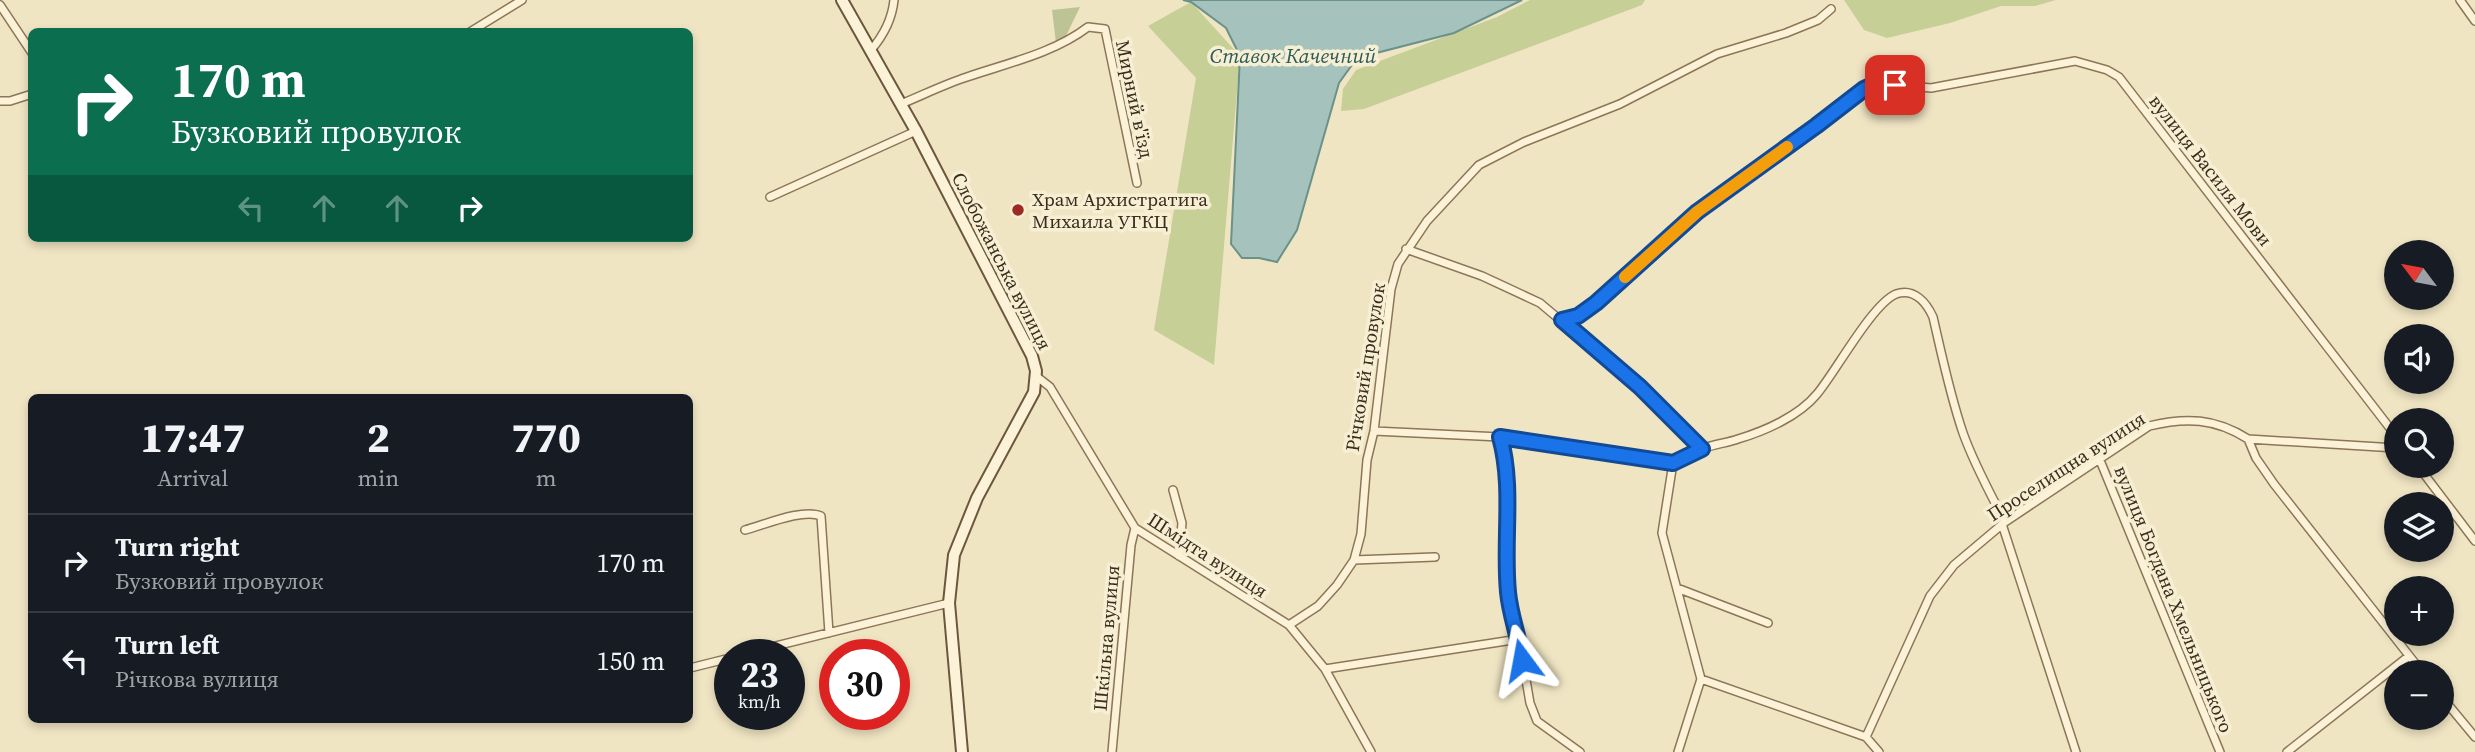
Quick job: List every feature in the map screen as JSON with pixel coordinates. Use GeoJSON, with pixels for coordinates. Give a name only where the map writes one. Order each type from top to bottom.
{"type":"FeatureCollection","features":[{"type":"Feature","properties":{"kind":"street"},"geometry":{"type":"LineString","coordinates":[[476,28],[522,0]]}},
{"type":"Feature","properties":{"kind":"street","name":"Слобожанська вулиця"},"geometry":{"type":"LineString","coordinates":[[842,0],[916,131],[1032,356],[1036,376],[1028,405],[977,498],[954,555],[949,603],[962,752]]}},
{"type":"Feature","properties":{"kind":"street"},"geometry":{"type":"LineString","coordinates":[[871,50],[884,34],[893,11],[894,0]]}},
{"type":"Feature","properties":{"kind":"street"},"geometry":{"type":"LineString","coordinates":[[2460,0],[2475,21]]}},
{"type":"Feature","properties":{"kind":"street"},"geometry":{"type":"LineString","coordinates":[[0,5],[28,47]]}},
{"type":"Feature","properties":{"kind":"street","name":"Річковий провулок"},"geometry":{"type":"LineString","coordinates":[[1289,625],[1318,606],[1354,561],[1362,534],[1367,460],[1374,431],[1387,313],[1398,264],[1426,221],[1479,165],[1524,142],[1620,104],[1717,54],[1786,33],[1818,20],[1832,9]]}},
{"type":"Feature","properties":{"kind":"street","name":"Мирний в'їзд"},"geometry":{"type":"LineString","coordinates":[[901,104],[963,78],[1053,48],[1088,27],[1105,29],[1137,183]]}},
{"type":"Feature","properties":{"kind":"street","name":"вулиця Василя Мови"},"geometry":{"type":"LineString","coordinates":[[1562,320],[1578,316],[1596,303],[1697,212],[1864,89],[1877,83],[1931,88],[2075,61],[2107,70],[2119,77],[2384,420]]}},
{"type":"Feature","properties":{"kind":"street"},"geometry":{"type":"LineString","coordinates":[[0,101],[28,95]]}},
{"type":"Feature","properties":{"kind":"street"},"geometry":{"type":"LineString","coordinates":[[770,197],[916,131]]}},
{"type":"Feature","properties":{"kind":"street"},"geometry":{"type":"LineString","coordinates":[[1406,249],[1526,295],[1562,320],[1640,387],[1702,449]]}},
{"type":"Feature","properties":{"kind":"street"},"geometry":{"type":"LineString","coordinates":[[1374,431],[1500,437],[1673,463],[1702,449],[1740,439],[1803,408],[1818,393],[1851,344],[1888,298],[1903,292],[1912,293],[1928,306],[1933,317],[1964,434],[2004,523],[2076,752]]}},
{"type":"Feature","properties":{"kind":"street","name":"Шмідта вулиця"},"geometry":{"type":"LineString","coordinates":[[1036,376],[1050,387],[1135,528],[1289,625],[1325,669],[1371,752]]}},
{"type":"Feature","properties":{"kind":"street","name":"Проселищна вулиця"},"geometry":{"type":"LineString","coordinates":[[1866,737],[1930,596],[1954,565],[2004,523],[2149,426],[2169,421],[2200,420],[2230,427],[2248,439],[2384,447]]}},
{"type":"Feature","properties":{"kind":"street"},"geometry":{"type":"LineString","coordinates":[[1500,437],[1508,477],[1507,592],[1519,639],[1530,703],[1537,720],[1580,752]]}},
{"type":"Feature","properties":{"kind":"street"},"geometry":{"type":"LineString","coordinates":[[2248,439],[2274,484],[2412,660]]}},
{"type":"Feature","properties":{"kind":"street","name":"вулиця Богдана Хмельницького"},"geometry":{"type":"LineString","coordinates":[[2099,458],[2220,752]]}},
{"type":"Feature","properties":{"kind":"street"},"geometry":{"type":"LineString","coordinates":[[1673,463],[1662,533],[1701,679],[1678,752]]}},
{"type":"Feature","properties":{"kind":"street"},"geometry":{"type":"LineString","coordinates":[[2427,478],[2475,541]]}},
{"type":"Feature","properties":{"kind":"street"},"geometry":{"type":"LineString","coordinates":[[1173,490],[1182,523],[1180,556]]}},
{"type":"Feature","properties":{"kind":"street"},"geometry":{"type":"LineString","coordinates":[[744,530],[803,513],[821,516],[829,633]]}},
{"type":"Feature","properties":{"kind":"street","name":"Шкільна вулиця"},"geometry":{"type":"LineString","coordinates":[[1112,752],[1129,558],[1135,528]]}},
{"type":"Feature","properties":{"kind":"street"},"geometry":{"type":"LineString","coordinates":[[1354,561],[1435,557]]}},
{"type":"Feature","properties":{"kind":"street"},"geometry":{"type":"LineString","coordinates":[[1677,588],[1768,623]]}},
{"type":"Feature","properties":{"kind":"street"},"geometry":{"type":"LineString","coordinates":[[804,639],[949,603]]}},
{"type":"Feature","properties":{"kind":"street"},"geometry":{"type":"LineString","coordinates":[[1325,669],[1519,639]]}},
{"type":"Feature","properties":{"kind":"street"},"geometry":{"type":"LineString","coordinates":[[2287,752],[2409,656]]}},
{"type":"Feature","properties":{"kind":"street"},"geometry":{"type":"LineString","coordinates":[[693,667],[714,662]]}},
{"type":"Feature","properties":{"kind":"street"},"geometry":{"type":"LineString","coordinates":[[1701,679],[1866,737],[1879,752]]}},
{"type":"Feature","properties":{"kind":"street"},"geometry":{"type":"LineString","coordinates":[[2454,712],[2475,737]]}},
{"type":"Feature","properties":{"kind":"green space"},"geometry":{"type":"Polygon","coordinates":[[[1530,0],[1645,0],[1642,5],[1364,109],[1341,111],[1343,89],[1356,70],[1497,17],[1530,0]]]}},
{"type":"Feature","properties":{"kind":"green space"},"geometry":{"type":"Polygon","coordinates":[[[1844,0],[2056,0],[2035,6],[2001,6],[1950,23],[1887,38],[1864,30],[1844,0]]]}},
{"type":"Feature","properties":{"kind":"green space"},"geometry":{"type":"Polygon","coordinates":[[[1191,2],[1240,56],[1214,365],[1154,330],[1196,78],[1148,26],[1191,2]]]}},
{"type":"Feature","properties":{"kind":"green space"},"geometry":{"type":"Polygon","coordinates":[[[1080,7],[1065,38],[1056,43],[1052,10],[1080,7]]]}},
{"type":"Feature","properties":{"kind":"water","name":"Ставок Качечний"},"geometry":{"type":"Polygon","coordinates":[[[1183,0],[1522,0],[1454,33],[1357,58],[1339,83],[1297,230],[1277,262],[1242,258],[1231,244],[1240,56],[1226,28],[1191,2],[1183,0]]]}},
{"type":"Feature","properties":{"kind":"slow traffic"},"geometry":{"type":"LineString","coordinates":[[1625,277],[1697,212],[1787,147]]}},
{"type":"Feature","properties":{"kind":"place","name":"Храм Архистратига Михаила УГКЦ"},"geometry":{"type":"Point","coordinates":[1018,210]}},
{"type":"Feature","properties":{"kind":"route"},"geometry":{"type":"LineString","coordinates":[[1522,660],[1507,592],[1508,477],[1506,455],[1500,437],[1673,463],[1702,449],[1640,387],[1562,320],[1578,316],[1596,303],[1697,212],[1864,89],[1877,83],[1895,85]]}}]}
